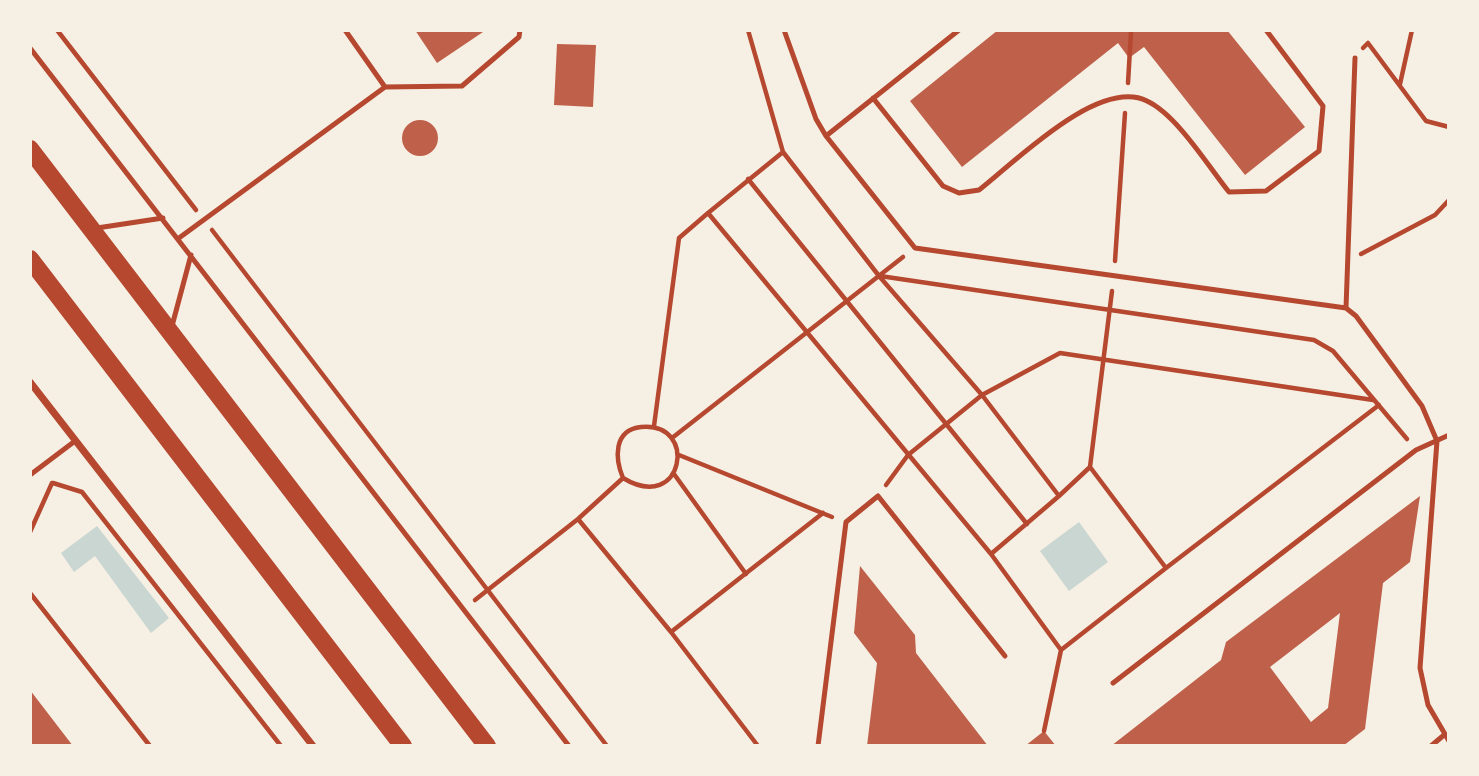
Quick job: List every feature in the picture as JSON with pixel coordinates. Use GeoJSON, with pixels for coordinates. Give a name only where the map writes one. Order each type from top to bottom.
{"type":"FeatureCollection","features":[{"type":"Feature","properties":{"kind":"main road"},"geometry":{"type":"LineString","coordinates":[[30,149],[487,746]]}},
{"type":"Feature","properties":{"kind":"main road"},"geometry":{"type":"LineString","coordinates":[[30,259],[403,746]]}},
{"type":"Feature","properties":{"kind":"street"},"geometry":{"type":"LineString","coordinates":[[30,382],[313,746]]}},
{"type":"Feature","properties":{"kind":"lane"},"geometry":{"type":"LineString","coordinates":[[345,30],[385,88]]}},
{"type":"Feature","properties":{"kind":"lane"},"geometry":{"type":"LineString","coordinates":[[179,239],[385,88],[462,86],[519,37],[520,30]]}},
{"type":"Feature","properties":{"kind":"lane"},"geometry":{"type":"LineString","coordinates":[[784,30],[816,119],[826,136],[915,248],[1346,308],[1356,316],[1422,407],[1437,441],[1420,668],[1428,705],[1449,741]]}},
{"type":"Feature","properties":{"kind":"lane"},"geometry":{"type":"LineString","coordinates":[[826,136],[959,30]]}},
{"type":"Feature","properties":{"kind":"lane"},"geometry":{"type":"LineString","coordinates":[[873,98],[943,186],[959,193],[979,190],[1079,112],[1101,100],[1127,97],[1146,100],[1165,113],[1230,192],[1266,191],[1319,150],[1323,106],[1266,30]]}},
{"type":"Feature","properties":{"kind":"lane"},"geometry":{"type":"LineString","coordinates":[[30,48],[569,746]]}},
{"type":"Feature","properties":{"kind":"lane"},"geometry":{"type":"LineString","coordinates":[[1346,308],[1354,58]]}},
{"type":"Feature","properties":{"kind":"lane"},"geometry":{"type":"LineString","coordinates":[[91,229],[163,218]]}},
{"type":"Feature","properties":{"kind":"lane"},"geometry":{"type":"LineString","coordinates":[[171,333],[191,254]]}},
{"type":"Feature","properties":{"kind":"lane"},"geometry":{"type":"LineString","coordinates":[[1112,683],[1416,450],[1449,435]]}},
{"type":"Feature","properties":{"kind":"lane"},"geometry":{"type":"LineString","coordinates":[[30,475],[75,441]]}},
{"type":"Feature","properties":{"kind":"lane"},"geometry":{"type":"LineString","coordinates":[[818,746],[846,522],[878,496],[1005,656]]}},
{"type":"Feature","properties":{"kind":"lane"},"geometry":{"type":"LineString","coordinates":[[1431,746],[1444,735]]}},
{"type":"Feature","properties":{"kind":"path"},"geometry":{"type":"LineString","coordinates":[[57,30],[607,746]]}},
{"type":"Feature","properties":{"kind":"path"},"geometry":{"type":"LineString","coordinates":[[748,30],[783,152],[879,276],[982,395],[1059,496]]}},
{"type":"Feature","properties":{"kind":"path"},"geometry":{"type":"LineString","coordinates":[[1400,85],[1412,30]]}},
{"type":"Feature","properties":{"kind":"path"},"geometry":{"type":"LineString","coordinates":[[991,554],[1090,467],[1114,274],[1132,32]]}},
{"type":"Feature","properties":{"kind":"path"},"geometry":{"type":"LineString","coordinates":[[1354,58],[1368,43],[1426,121],[1449,127]]}},
{"type":"Feature","properties":{"kind":"path"},"geometry":{"type":"LineString","coordinates":[[654,426],[679,238],[783,152]]}},
{"type":"Feature","properties":{"kind":"path"},"geometry":{"type":"LineString","coordinates":[[748,179],[1027,524]]}},
{"type":"Feature","properties":{"kind":"path"},"geometry":{"type":"LineString","coordinates":[[1349,260],[1434,215],[1449,200]]}},
{"type":"Feature","properties":{"kind":"path"},"geometry":{"type":"LineString","coordinates":[[708,213],[991,554],[1061,650]]}},
{"type":"Feature","properties":{"kind":"path"},"geometry":{"type":"LineString","coordinates":[[672,438],[915,248]]}},
{"type":"Feature","properties":{"kind":"path"},"geometry":{"type":"LineString","coordinates":[[879,276],[1109,312],[1314,340],[1333,351],[1416,450]]}},
{"type":"Feature","properties":{"kind":"path"},"geometry":{"type":"LineString","coordinates":[[878,496],[908,455],[982,395],[1060,353],[1374,400]]}},
{"type":"Feature","properties":{"kind":"path"},"geometry":{"type":"LineString","coordinates":[[1044,731],[1061,650],[1379,405]]}},
{"type":"Feature","properties":{"kind":"path"},"geometry":{"type":"LineString","coordinates":[[654,426],[672,438],[679,455],[674,474],[660,486],[640,489],[623,478],[615,460],[619,441],[634,428],[654,426]]}},
{"type":"Feature","properties":{"kind":"path"},"geometry":{"type":"LineString","coordinates":[[679,455],[846,522]]}},
{"type":"Feature","properties":{"kind":"path"},"geometry":{"type":"LineString","coordinates":[[40,467],[52,484],[82,492],[281,746]]}},
{"type":"Feature","properties":{"kind":"path"},"geometry":{"type":"LineString","coordinates":[[1090,467],[1166,568]]}},
{"type":"Feature","properties":{"kind":"path"},"geometry":{"type":"LineString","coordinates":[[674,474],[746,574]]}},
{"type":"Feature","properties":{"kind":"path"},"geometry":{"type":"LineString","coordinates":[[463,609],[578,519],[623,478]]}},
{"type":"Feature","properties":{"kind":"path"},"geometry":{"type":"LineString","coordinates":[[30,532],[52,484]]}},
{"type":"Feature","properties":{"kind":"path"},"geometry":{"type":"LineString","coordinates":[[671,632],[823,513]]}},
{"type":"Feature","properties":{"kind":"path"},"geometry":{"type":"LineString","coordinates":[[578,519],[671,632],[758,746]]}},
{"type":"Feature","properties":{"kind":"path"},"geometry":{"type":"LineString","coordinates":[[30,593],[150,746]]}},
{"type":"Feature","properties":{"kind":"shaded area"},"geometry":{"type":"Polygon","coordinates":[[[1079,522],[1108,562],[1069,591],[1040,551],[1079,522]]]}},
{"type":"Feature","properties":{"kind":"shaded area"},"geometry":{"type":"Polygon","coordinates":[[[97,526],[169,618],[151,633],[95,556],[74,572],[61,553],[97,526]]]}},
{"type":"Feature","properties":{"kind":"building"},"geometry":{"type":"Polygon","coordinates":[[[415,30],[486,30],[437,63],[415,30]]]}},
{"type":"Feature","properties":{"kind":"building"},"geometry":{"type":"Polygon","coordinates":[[[998,30],[1227,30],[1305,127],[1245,175],[1144,47],[1129,58],[1118,43],[962,167],[910,101],[998,30]]]}},
{"type":"Feature","properties":{"kind":"building"},"geometry":{"type":"Polygon","coordinates":[[[557,44],[596,45],[593,107],[554,105],[557,44]]]}},
{"type":"Feature","properties":{"kind":"building"},"geometry":{"type":"Polygon","coordinates":[[[420,120],[433,125],[438,138],[433,151],[420,156],[407,151],[402,138],[407,125],[420,120]]]}},
{"type":"Feature","properties":{"kind":"building"},"geometry":{"type":"Polygon","coordinates":[[[1420,496],[1410,562],[1383,583],[1365,729],[1343,746],[1111,746],[1221,660],[1226,642],[1420,496]],[[1340,613],[1270,667],[1311,722],[1328,708],[1340,613]]]}},
{"type":"Feature","properties":{"kind":"building"},"geometry":{"type":"Polygon","coordinates":[[[860,566],[915,635],[916,653],[988,746],[867,746],[877,663],[854,633],[860,566]]]}},
{"type":"Feature","properties":{"kind":"building"},"geometry":{"type":"Polygon","coordinates":[[[30,690],[73,746],[30,746],[30,690]]]}},
{"type":"Feature","properties":{"kind":"building"},"geometry":{"type":"Polygon","coordinates":[[[1044,731],[1056,746],[1025,746],[1044,731]]]}}]}
